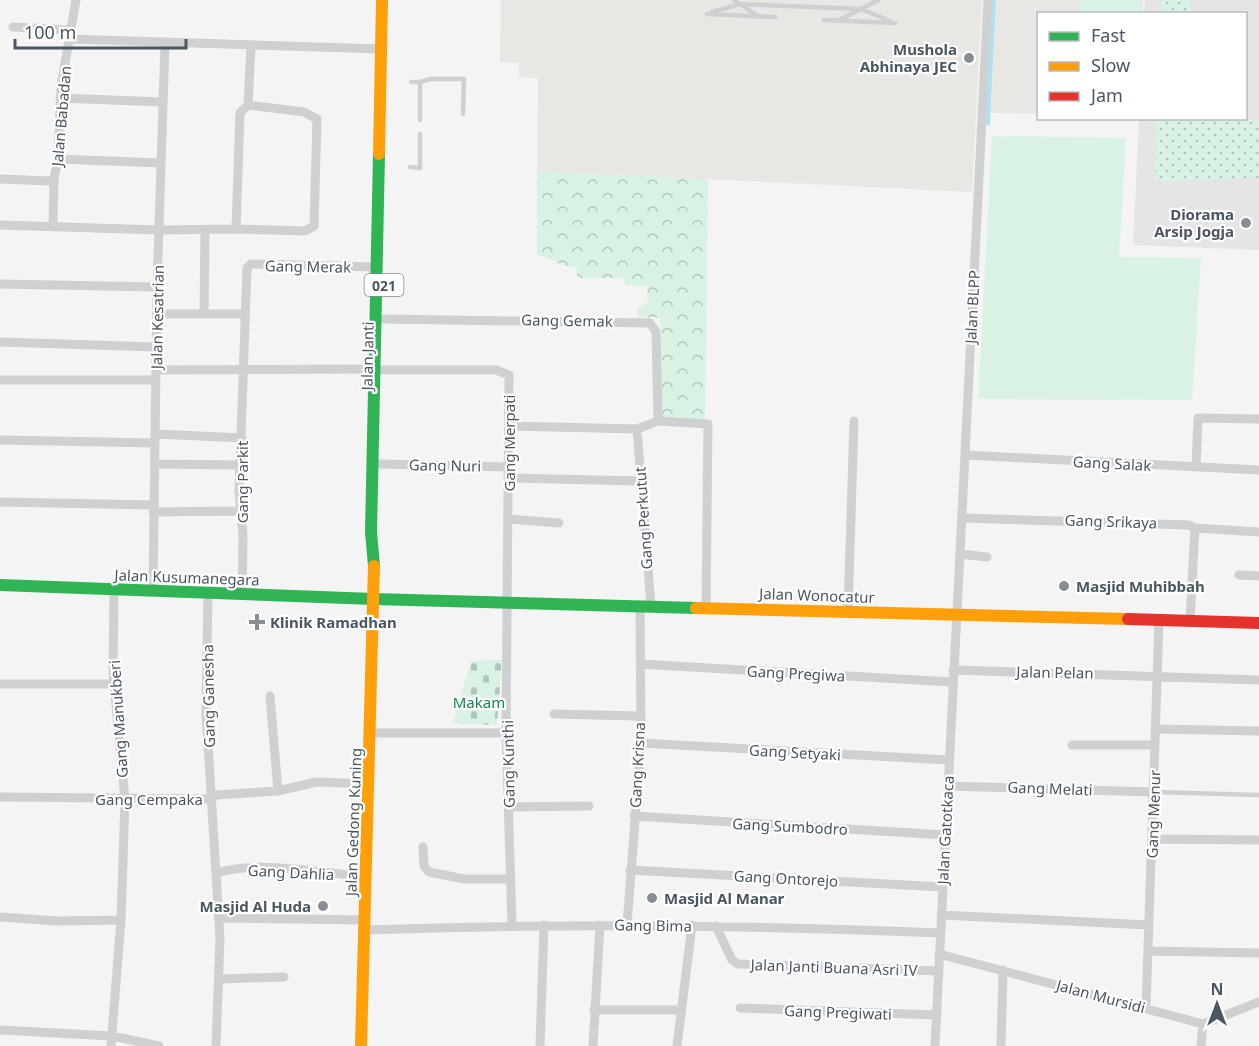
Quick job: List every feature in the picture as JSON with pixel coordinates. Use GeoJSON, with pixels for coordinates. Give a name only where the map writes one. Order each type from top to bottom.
{"type":"FeatureCollection","features":[{"type":"Feature","properties":{"kind":"main road","name":"Jalan Janti"},"geometry":{"type":"LineString","coordinates":[[373,599],[380,464],[378,267],[382,0]]}},
{"type":"Feature","properties":{"kind":"main road","name":"Jalan Janti"},"geometry":{"type":"LineString","coordinates":[[374,569],[371,532],[383,319],[389,0]]}},
{"type":"Feature","properties":{"kind":"main road","name":"Jalan Kusumanegara"},"geometry":{"type":"LineString","coordinates":[[0,585],[373,599]]}},
{"type":"Feature","properties":{"kind":"main road","name":"Jalan Wonocatur"},"geometry":{"type":"LineString","coordinates":[[373,599],[1259,623]]}},
{"type":"Feature","properties":{"kind":"main road","name":"Jalan Gedong Kuning"},"geometry":{"type":"LineString","coordinates":[[361,1046],[373,599]]}},
{"type":"Feature","properties":{"kind":"street","name":"Jalan Babadan"},"geometry":{"type":"LineString","coordinates":[[0,179],[50,181],[54,179],[58,159],[60,98],[76,0]]}},
{"type":"Feature","properties":{"kind":"street","name":"Jalan BLPP"},"geometry":{"type":"LineString","coordinates":[[957,614],[988,0]]}},
{"type":"Feature","properties":{"kind":"street"},"geometry":{"type":"LineString","coordinates":[[13,27],[165,44],[381,49]]}},
{"type":"Feature","properties":{"kind":"street","name":"Jalan Kesatrian"},"geometry":{"type":"LineString","coordinates":[[153,591],[157,287],[165,44]]}},
{"type":"Feature","properties":{"kind":"street"},"geometry":{"type":"LineString","coordinates":[[236,229],[240,113],[248,105],[251,47]]}},
{"type":"Feature","properties":{"kind":"street"},"geometry":{"type":"LineString","coordinates":[[60,98],[163,102]]}},
{"type":"Feature","properties":{"kind":"street"},"geometry":{"type":"LineString","coordinates":[[0,225],[159,230],[305,231],[314,226],[316,119],[304,112],[248,105]]}},
{"type":"Feature","properties":{"kind":"street"},"geometry":{"type":"LineString","coordinates":[[58,159],[161,164]]}},
{"type":"Feature","properties":{"kind":"street"},"geometry":{"type":"LineString","coordinates":[[53,227],[54,179]]}},
{"type":"Feature","properties":{"kind":"street"},"geometry":{"type":"LineString","coordinates":[[204,314],[205,230]]}},
{"type":"Feature","properties":{"kind":"street","name":"Gang Merak"},"geometry":{"type":"LineString","coordinates":[[246,275],[248,266],[251,264],[378,267]]}},
{"type":"Feature","properties":{"kind":"street","name":"Gang Parkit"},"geometry":{"type":"LineString","coordinates":[[242,594],[243,536],[239,511],[246,275]]}},
{"type":"Feature","properties":{"kind":"street"},"geometry":{"type":"LineString","coordinates":[[0,284],[157,287]]}},
{"type":"Feature","properties":{"kind":"street"},"geometry":{"type":"LineString","coordinates":[[157,314],[245,314]]}},
{"type":"Feature","properties":{"kind":"street","name":"Gang Gemak"},"geometry":{"type":"LineString","coordinates":[[383,319],[650,323],[656,332],[658,421]]}},
{"type":"Feature","properties":{"kind":"street"},"geometry":{"type":"LineString","coordinates":[[0,342],[156,347]]}},
{"type":"Feature","properties":{"kind":"street"},"geometry":{"type":"LineString","coordinates":[[0,380],[243,370],[379,370]]}},
{"type":"Feature","properties":{"kind":"street","name":"Gang Merpati"},"geometry":{"type":"LineString","coordinates":[[379,370],[502,370],[509,375],[508,603]]}},
{"type":"Feature","properties":{"kind":"street"},"geometry":{"type":"LineString","coordinates":[[1196,467],[1196,424],[1200,418],[1259,420]]}},
{"type":"Feature","properties":{"kind":"street"},"geometry":{"type":"LineString","coordinates":[[509,426],[637,429],[658,421],[705,422],[709,426],[706,607]]}},
{"type":"Feature","properties":{"kind":"street"},"geometry":{"type":"LineString","coordinates":[[848,611],[854,421]]}},
{"type":"Feature","properties":{"kind":"street","name":"Gang Perkutut"},"geometry":{"type":"LineString","coordinates":[[637,429],[645,606]]}},
{"type":"Feature","properties":{"kind":"street"},"geometry":{"type":"LineString","coordinates":[[0,440],[242,438]]}},
{"type":"Feature","properties":{"kind":"street","name":"Gang Salak"},"geometry":{"type":"LineString","coordinates":[[965,455],[1259,471]]}},
{"type":"Feature","properties":{"kind":"street"},"geometry":{"type":"LineString","coordinates":[[155,464],[241,465]]}},
{"type":"Feature","properties":{"kind":"street","name":"Gang Nuri"},"geometry":{"type":"LineString","coordinates":[[380,464],[509,467]]}},
{"type":"Feature","properties":{"kind":"street"},"geometry":{"type":"LineString","coordinates":[[509,478],[640,481]]}},
{"type":"Feature","properties":{"kind":"street"},"geometry":{"type":"LineString","coordinates":[[0,502],[239,511]]}},
{"type":"Feature","properties":{"kind":"street","name":"Gang Srikaya"},"geometry":{"type":"LineString","coordinates":[[962,518],[1189,525],[1195,528],[1259,532]]}},
{"type":"Feature","properties":{"kind":"street"},"geometry":{"type":"LineString","coordinates":[[508,519],[559,523]]}},
{"type":"Feature","properties":{"kind":"street"},"geometry":{"type":"LineString","coordinates":[[1190,621],[1195,528]]}},
{"type":"Feature","properties":{"kind":"street"},"geometry":{"type":"LineString","coordinates":[[960,554],[987,557]]}},
{"type":"Feature","properties":{"kind":"street"},"geometry":{"type":"LineString","coordinates":[[1239,575],[1259,576]]}},
{"type":"Feature","properties":{"kind":"street","name":"Gang Manukberi"},"geometry":{"type":"LineString","coordinates":[[111,1041],[121,920],[124,800],[114,684],[114,590]]}},
{"type":"Feature","properties":{"kind":"street","name":"Gang Ganesha"},"geometry":{"type":"LineString","coordinates":[[208,593],[206,713],[219,918],[216,1046]]}},
{"type":"Feature","properties":{"kind":"street","name":"Gang Kunthi"},"geometry":{"type":"LineString","coordinates":[[508,603],[506,733],[512,925]]}},
{"type":"Feature","properties":{"kind":"street","name":"Gang Krisna"},"geometry":{"type":"LineString","coordinates":[[627,925],[641,743],[640,664],[645,606]]}},
{"type":"Feature","properties":{"kind":"street","name":"Jalan Gatotkaca"},"geometry":{"type":"LineString","coordinates":[[935,1046],[952,670],[957,614]]}},
{"type":"Feature","properties":{"kind":"street","name":"Gang Menur"},"geometry":{"type":"LineString","coordinates":[[1146,1008],[1159,620]]}},
{"type":"Feature","properties":{"kind":"street","name":"Gang Pregiwa"},"geometry":{"type":"LineString","coordinates":[[640,664],[952,682]]}},
{"type":"Feature","properties":{"kind":"street","name":"Jalan Pelan"},"geometry":{"type":"LineString","coordinates":[[952,670],[1259,680]]}},
{"type":"Feature","properties":{"kind":"street"},"geometry":{"type":"LineString","coordinates":[[0,684],[114,684]]}},
{"type":"Feature","properties":{"kind":"street"},"geometry":{"type":"LineString","coordinates":[[270,696],[278,791]]}},
{"type":"Feature","properties":{"kind":"street"},"geometry":{"type":"LineString","coordinates":[[554,714],[640,716]]}},
{"type":"Feature","properties":{"kind":"street"},"geometry":{"type":"LineString","coordinates":[[1155,729],[1259,731]]}},
{"type":"Feature","properties":{"kind":"street"},"geometry":{"type":"LineString","coordinates":[[371,733],[506,733]]}},
{"type":"Feature","properties":{"kind":"street","name":"Gang Setyaki"},"geometry":{"type":"LineString","coordinates":[[641,743],[948,760]]}},
{"type":"Feature","properties":{"kind":"street"},"geometry":{"type":"LineString","coordinates":[[1072,745],[1155,745]]}},
{"type":"Feature","properties":{"kind":"street","name":"Gang Cempaka"},"geometry":{"type":"LineString","coordinates":[[0,797],[124,800],[211,799],[224,793],[278,791],[316,782],[368,784]]}},
{"type":"Feature","properties":{"kind":"street","name":"Gang Melati"},"geometry":{"type":"LineString","coordinates":[[947,786],[1154,792]]}},
{"type":"Feature","properties":{"kind":"street"},"geometry":{"type":"LineString","coordinates":[[508,807],[589,806]]}},
{"type":"Feature","properties":{"kind":"street","name":"Gang Sumbodro"},"geometry":{"type":"LineString","coordinates":[[634,816],[945,835]]}},
{"type":"Feature","properties":{"kind":"street"},"geometry":{"type":"LineString","coordinates":[[1152,839],[1259,840]]}},
{"type":"Feature","properties":{"kind":"street"},"geometry":{"type":"LineString","coordinates":[[423,847],[424,866],[429,872],[464,879],[511,879]]}},
{"type":"Feature","properties":{"kind":"street","name":"Gang Dahlia"},"geometry":{"type":"LineString","coordinates":[[217,873],[229,869],[284,870],[366,877]]}},
{"type":"Feature","properties":{"kind":"street","name":"Gang Ontorejo"},"geometry":{"type":"LineString","coordinates":[[630,870],[942,887]]}},
{"type":"Feature","properties":{"kind":"street"},"geometry":{"type":"LineString","coordinates":[[941,915],[1149,925]]}},
{"type":"Feature","properties":{"kind":"street"},"geometry":{"type":"LineString","coordinates":[[0,917],[57,921],[121,920]]}},
{"type":"Feature","properties":{"kind":"street","name":"Gang Bima"},"geometry":{"type":"LineString","coordinates":[[219,918],[365,925],[692,925],[940,933]]}},
{"type":"Feature","properties":{"kind":"street"},"geometry":{"type":"LineString","coordinates":[[540,1046],[544,925]]}},
{"type":"Feature","properties":{"kind":"street"},"geometry":{"type":"LineString","coordinates":[[593,1046],[600,925]]}},
{"type":"Feature","properties":{"kind":"street"},"geometry":{"type":"LineString","coordinates":[[676,1046],[692,925]]}},
{"type":"Feature","properties":{"kind":"street","name":"Jalan Janti Buana Asri IV"},"geometry":{"type":"LineString","coordinates":[[716,926],[732,960],[738,964],[939,971]]}},
{"type":"Feature","properties":{"kind":"street"},"geometry":{"type":"LineString","coordinates":[[1148,951],[1259,953]]}},
{"type":"Feature","properties":{"kind":"street","name":"Jalan Mursidi"},"geometry":{"type":"LineString","coordinates":[[939,954],[1203,1023]]}},
{"type":"Feature","properties":{"kind":"street"},"geometry":{"type":"LineString","coordinates":[[1001,1046],[1003,970]]}},
{"type":"Feature","properties":{"kind":"street"},"geometry":{"type":"LineString","coordinates":[[219,979],[284,977]]}},
{"type":"Feature","properties":{"kind":"street"},"geometry":{"type":"LineString","coordinates":[[1201,1046],[1203,1023],[1259,1002]]}},
{"type":"Feature","properties":{"kind":"street","name":"Gang Pregiwati"},"geometry":{"type":"LineString","coordinates":[[740,1008],[937,1015]]}},
{"type":"Feature","properties":{"kind":"street"},"geometry":{"type":"LineString","coordinates":[[594,1010],[681,1010]]}},
{"type":"Feature","properties":{"kind":"street"},"geometry":{"type":"LineString","coordinates":[[0,1029],[159,1046]]}},
{"type":"Feature","properties":{"kind":"lane"},"geometry":{"type":"LineString","coordinates":[[734,0],[758,16]]}},
{"type":"Feature","properties":{"kind":"lane"},"geometry":{"type":"LineString","coordinates":[[838,20],[878,0]]}},
{"type":"Feature","properties":{"kind":"lane"},"geometry":{"type":"LineString","coordinates":[[775,17],[707,14],[740,4],[861,9],[895,23],[824,20]]}},
{"type":"Feature","properties":{"kind":"lane"},"geometry":{"type":"LineString","coordinates":[[411,82],[431,79],[464,79],[463,114]]}},
{"type":"Feature","properties":{"kind":"lane"},"geometry":{"type":"LineString","coordinates":[[420,82],[420,120]]}},
{"type":"Feature","properties":{"kind":"lane"},"geometry":{"type":"LineString","coordinates":[[410,167],[420,168],[420,134]]}},
{"type":"Feature","properties":{"kind":"lane"},"geometry":{"type":"LineString","coordinates":[[1154,792],[1259,795]]}},
{"type":"Feature","properties":{"kind":"shaded area"},"geometry":{"type":"Polygon","coordinates":[[[501,0],[982,0],[972,192],[537,171],[538,78],[519,77],[519,63],[500,62],[501,0]]]}},
{"type":"Feature","properties":{"kind":"shaded area"},"geometry":{"type":"Polygon","coordinates":[[[996,0],[1143,0],[1143,12],[1037,12],[1037,114],[991,113],[996,0]]]}},
{"type":"Feature","properties":{"kind":"shaded area"},"geometry":{"type":"Polygon","coordinates":[[[1145,0],[1259,0],[1259,250],[1133,245],[1139,120],[1247,120],[1247,12],[1144,12],[1145,0]]]}},
{"type":"Feature","properties":{"kind":"green space"},"geometry":{"type":"Polygon","coordinates":[[[1080,0],[1141,0],[1141,12],[1080,12],[1080,0]]]}},
{"type":"Feature","properties":{"kind":"green space"},"geometry":{"type":"Polygon","coordinates":[[[1163,0],[1190,0],[1191,12],[1162,12],[1163,0]]]}},
{"type":"Feature","properties":{"kind":"green space"},"geometry":{"type":"Polygon","coordinates":[[[1157,120],[1259,121],[1259,178],[1155,181],[1157,120]]]}},
{"type":"Feature","properties":{"kind":"green space"},"geometry":{"type":"Polygon","coordinates":[[[992,136],[1126,138],[1119,257],[1201,258],[1192,400],[978,399],[992,136]]]}},
{"type":"Feature","properties":{"kind":"green space"},"geometry":{"type":"Polygon","coordinates":[[[537,171],[708,179],[705,420],[665,420],[661,416],[660,318],[638,317],[637,309],[648,302],[647,286],[625,285],[624,278],[577,278],[577,268],[537,255],[537,171]]]}},
{"type":"Feature","properties":{"kind":"green space","name":"Makam"},"geometry":{"type":"Polygon","coordinates":[[[502,660],[497,725],[453,723],[471,661],[502,660]]]}},
{"type":"Feature","properties":{"kind":"waterway"},"geometry":{"type":"LineString","coordinates":[[988,124],[994,0]]}},
{"type":"Feature","properties":{"kind":"traffic: fast"},"geometry":{"type":"LineString","coordinates":[[374,566],[371,532],[379,154]]}},
{"type":"Feature","properties":{"kind":"traffic: fast"},"geometry":{"type":"LineString","coordinates":[[0,585],[373,599]]}},
{"type":"Feature","properties":{"kind":"traffic: fast"},"geometry":{"type":"LineString","coordinates":[[373,599],[696,608]]}},
{"type":"Feature","properties":{"kind":"traffic: slow"},"geometry":{"type":"LineString","coordinates":[[379,154],[382,0]]}},
{"type":"Feature","properties":{"kind":"traffic: slow"},"geometry":{"type":"LineString","coordinates":[[361,1046],[374,566]]}},
{"type":"Feature","properties":{"kind":"traffic: slow"},"geometry":{"type":"LineString","coordinates":[[696,608],[1128,619]]}},
{"type":"Feature","properties":{"kind":"traffic: jam"},"geometry":{"type":"LineString","coordinates":[[1128,619],[1259,623]]}},
{"type":"Feature","properties":{"kind":"place","name":"Mushola Abhinaya JEC"},"geometry":{"type":"Point","coordinates":[969,58]}},
{"type":"Feature","properties":{"kind":"place","name":"Diorama Arsip Jogja"},"geometry":{"type":"Point","coordinates":[1246,223]}},
{"type":"Feature","properties":{"kind":"place","name":"Masjid Muhibbah"},"geometry":{"type":"Point","coordinates":[1064,586]}},
{"type":"Feature","properties":{"kind":"place","name":"Klinik Ramadhan"},"geometry":{"type":"Point","coordinates":[257,622]}},
{"type":"Feature","properties":{"kind":"place","name":"Masjid Al Manar"},"geometry":{"type":"Point","coordinates":[652,898]}},
{"type":"Feature","properties":{"kind":"place","name":"Masjid Al Huda"},"geometry":{"type":"Point","coordinates":[323,906]}}]}
